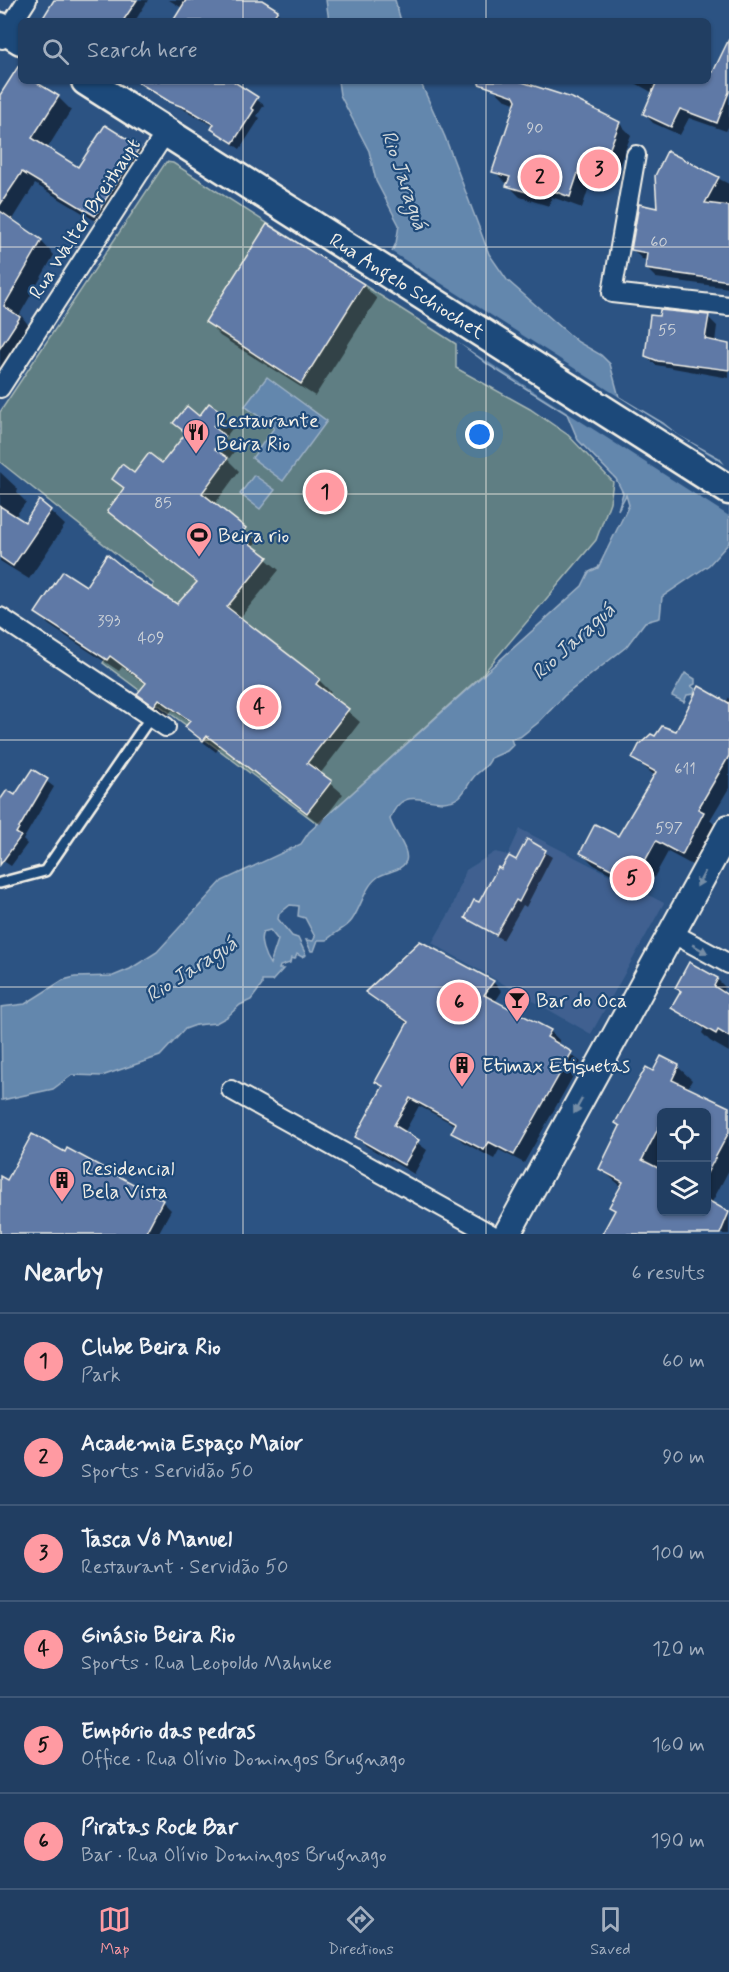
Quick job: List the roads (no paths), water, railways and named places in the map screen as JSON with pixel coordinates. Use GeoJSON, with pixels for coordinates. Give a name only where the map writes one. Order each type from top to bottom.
{"type":"FeatureCollection","features":[{"type":"Feature","properties":{"kind":"main road","name":"Rua Angelo Schiochet"},"geometry":{"type":"LineString","coordinates":[[91,84],[729,490]]}},
{"type":"Feature","properties":{"kind":"main road"},"geometry":{"type":"LineString","coordinates":[[507,1234],[729,828]]}},
{"type":"Feature","properties":{"kind":"street"},"geometry":{"type":"LineString","coordinates":[[7,35],[27,0]]}},
{"type":"Feature","properties":{"kind":"street","name":"Rua Walter Breithaupt"},"geometry":{"type":"LineString","coordinates":[[0,388],[166,132]]}},
{"type":"Feature","properties":{"kind":"street"},"geometry":{"type":"LineString","coordinates":[[636,155],[612,292],[729,306]]}},
{"type":"Feature","properties":{"kind":"street"},"geometry":{"type":"LineString","coordinates":[[0,617],[166,728]]}},
{"type":"Feature","properties":{"kind":"street"},"geometry":{"type":"LineString","coordinates":[[672,933],[729,964]]}},
{"type":"Feature","properties":{"kind":"street"},"geometry":{"type":"LineString","coordinates":[[231,1090],[491,1234]]}},
{"type":"Feature","properties":{"kind":"lane"},"geometry":{"type":"LineString","coordinates":[[0,883],[45,871],[150,718]]}},
{"type":"Feature","properties":{"kind":"water"},"geometry":{"type":"Polygon","coordinates":[[[326,0],[395,0],[400,18],[329,18],[326,0]]]}},
{"type":"Feature","properties":{"kind":"water","name":"Rio Jaraguá"},"geometry":{"type":"Polygon","coordinates":[[[338,84],[421,84],[445,137],[489,254],[507,280],[578,342],[601,355],[610,364],[619,397],[663,423],[679,436],[719,458],[729,471],[729,543],[709,565],[662,597],[660,618],[645,622],[626,647],[564,696],[539,722],[520,737],[511,739],[513,745],[507,751],[491,758],[459,797],[440,802],[412,799],[396,807],[390,819],[406,851],[406,861],[401,867],[373,881],[347,926],[327,940],[318,940],[314,951],[311,951],[306,940],[313,941],[315,937],[305,918],[298,916],[299,906],[290,905],[279,914],[278,919],[292,936],[298,938],[306,955],[302,957],[297,954],[295,959],[291,958],[290,963],[280,966],[279,969],[283,969],[272,981],[262,981],[262,985],[251,1000],[240,1005],[216,1023],[196,1025],[185,1029],[160,1056],[102,1076],[72,1075],[53,1089],[2,1100],[1,1007],[25,1004],[63,980],[75,977],[113,976],[130,969],[157,952],[222,881],[301,844],[309,832],[582,586],[589,572],[598,568],[629,505],[626,495],[618,510],[623,493],[616,479],[578,440],[567,414],[490,366],[440,328],[390,256],[396,243],[399,225],[376,181],[369,151],[340,95],[338,84]],[[270,930],[263,932],[262,944],[270,964],[278,940],[270,930]]]}},
{"type":"Feature","properties":{"kind":"water"},"geometry":{"type":"Polygon","coordinates":[[[267,377],[327,421],[283,481],[252,458],[274,428],[245,406],[267,377]]]}},
{"type":"Feature","properties":{"kind":"water"},"geometry":{"type":"Polygon","coordinates":[[[254,475],[275,490],[260,509],[240,494],[254,475]]]}},
{"type":"Feature","properties":{"kind":"water"},"geometry":{"type":"Polygon","coordinates":[[[685,673],[695,679],[695,684],[691,686],[695,689],[694,694],[687,695],[684,702],[672,696],[685,673]]]}},
{"type":"Feature","properties":{"kind":"place","name":"Tasca Vô Manuel"},"geometry":{"type":"Point","coordinates":[599,169]}},
{"type":"Feature","properties":{"kind":"place","name":"Academia Espaço Maior"},"geometry":{"type":"Point","coordinates":[540,177]}},
{"type":"Feature","properties":{"kind":"place","name":"Restaurante Beira Rio"},"geometry":{"type":"Point","coordinates":[196,455]}},
{"type":"Feature","properties":{"kind":"place","name":"Clube Beira Rio"},"geometry":{"type":"Point","coordinates":[325,492]}},
{"type":"Feature","properties":{"kind":"place","name":"Beira rio"},"geometry":{"type":"Point","coordinates":[199,558]}},
{"type":"Feature","properties":{"kind":"place","name":"Ginásio Beira Rio"},"geometry":{"type":"Point","coordinates":[259,707]}},
{"type":"Feature","properties":{"kind":"place","name":"Empório das pedras"},"geometry":{"type":"Point","coordinates":[632,878]}},
{"type":"Feature","properties":{"kind":"place","name":"Piratas Rock Bar"},"geometry":{"type":"Point","coordinates":[459,1002]}},
{"type":"Feature","properties":{"kind":"place","name":"Bar do Oca"},"geometry":{"type":"Point","coordinates":[517,1023]}},
{"type":"Feature","properties":{"kind":"place","name":"Etimax Etiquetas"},"geometry":{"type":"Point","coordinates":[462,1088]}},
{"type":"Feature","properties":{"kind":"place","name":"Residencial Bela Vista"},"geometry":{"type":"Point","coordinates":[62,1203]}}]}
